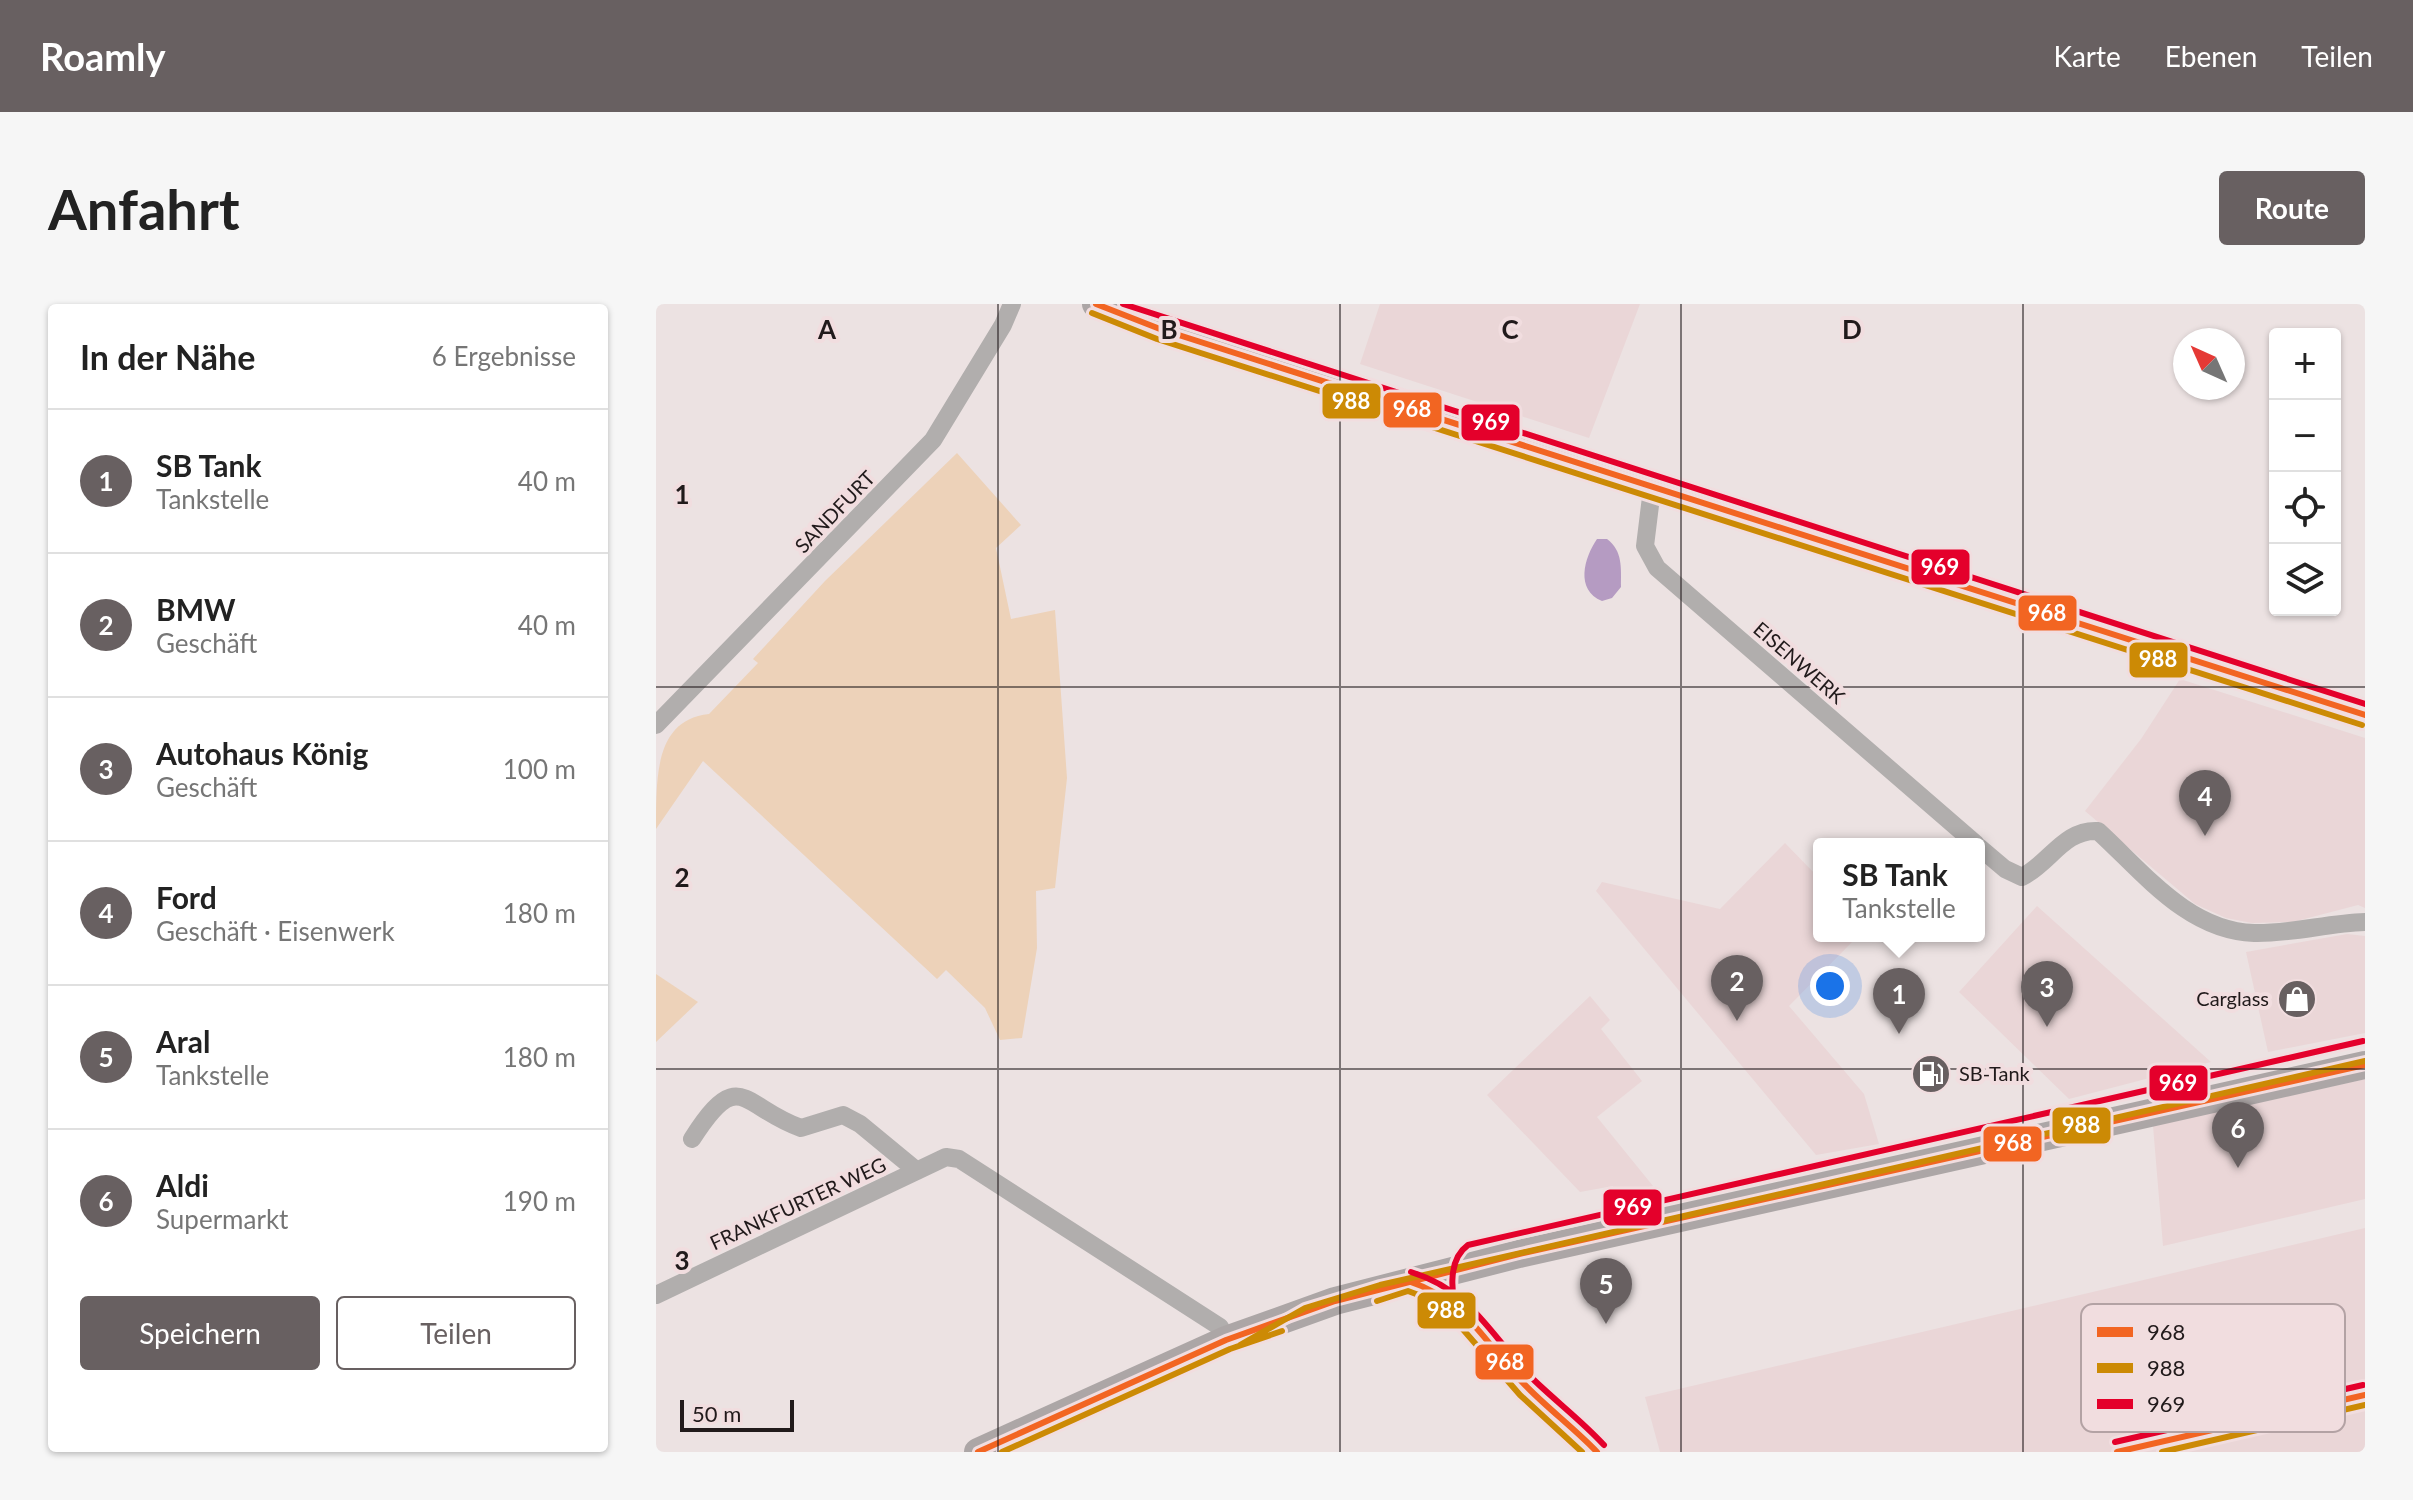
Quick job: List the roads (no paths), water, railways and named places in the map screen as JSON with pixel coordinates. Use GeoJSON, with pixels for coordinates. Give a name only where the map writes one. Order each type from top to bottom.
{"type":"FeatureCollection","features":[{"type":"Feature","properties":{"kind":"main road"},"geometry":{"type":"LineString","coordinates":[[1096,304],[1160,329],[1652,489],[2365,715]]}},
{"type":"Feature","properties":{"kind":"main road"},"geometry":{"type":"LineString","coordinates":[[978,1452],[1301,1299],[1377,1275],[2365,1051]]}},
{"type":"Feature","properties":{"kind":"main road"},"geometry":{"type":"LineString","coordinates":[[1227,1335],[1335,1301],[1519,1254],[2365,1065]]}},
{"type":"Feature","properties":{"kind":"street","name":"SANDFURT"},"geometry":{"type":"LineString","coordinates":[[656,725],[933,440],[996,338],[1012,304]]}},
{"type":"Feature","properties":{"kind":"street","name":"EISENWERK"},"geometry":{"type":"LineString","coordinates":[[1652,489],[1645,546],[1657,568],[1970,838]]}},
{"type":"Feature","properties":{"kind":"street","name":"EISENWERK"},"geometry":{"type":"LineString","coordinates":[[1985,851],[2005,869],[2022,877],[2037,870],[2068,838],[2083,831],[2098,831],[2182,908],[2208,925],[2253,933],[2365,922]]}},
{"type":"Feature","properties":{"kind":"street"},"geometry":{"type":"LineString","coordinates":[[692,1139],[711,1109],[727,1098],[741,1096],[801,1128],[843,1115],[860,1124],[917,1171]]}},
{"type":"Feature","properties":{"kind":"street","name":"FRANKFURTER WEG"},"geometry":{"type":"LineString","coordinates":[[656,1295],[946,1157],[959,1159],[1227,1335]]}},
{"type":"Feature","properties":{"kind":"place","name":"Ford"},"geometry":{"type":"Point","coordinates":[2205,836]}},
{"type":"Feature","properties":{"kind":"place","name":"Carglass"},"geometry":{"type":"Point","coordinates":[2297,999]}},
{"type":"Feature","properties":{"kind":"place","name":"BMW"},"geometry":{"type":"Point","coordinates":[1737,1021]}},
{"type":"Feature","properties":{"kind":"place","name":"Autohaus König"},"geometry":{"type":"Point","coordinates":[2047,1027]}},
{"type":"Feature","properties":{"kind":"place","name":"SB Tank"},"geometry":{"type":"Point","coordinates":[1899,1034]}},
{"type":"Feature","properties":{"kind":"place","name":"SB-Tank"},"geometry":{"type":"Point","coordinates":[1931,1074]}},
{"type":"Feature","properties":{"kind":"place","name":"Aldi"},"geometry":{"type":"Point","coordinates":[2238,1168]}},
{"type":"Feature","properties":{"kind":"place","name":"Aral"},"geometry":{"type":"Point","coordinates":[1606,1324]}}]}
